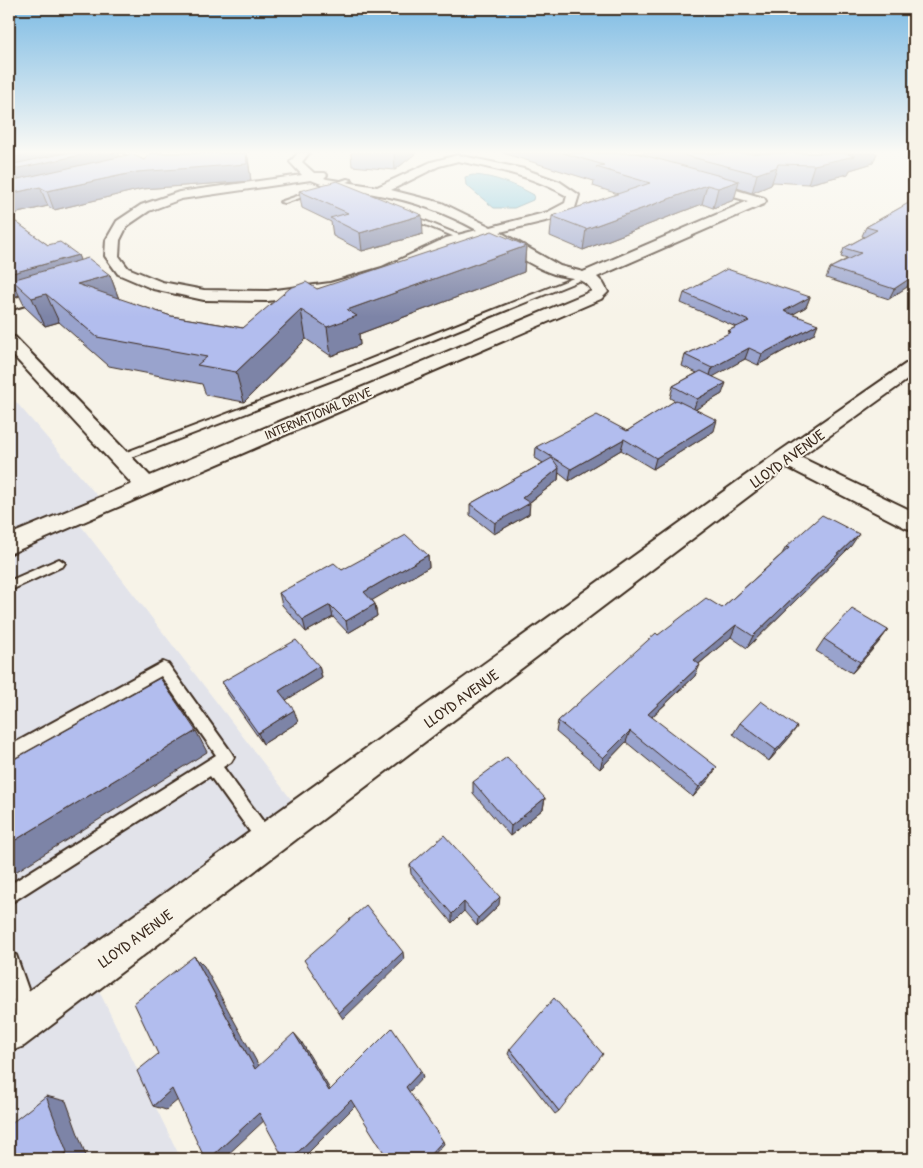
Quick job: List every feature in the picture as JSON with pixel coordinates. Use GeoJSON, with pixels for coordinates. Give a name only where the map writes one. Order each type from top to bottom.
{"type":"FeatureCollection","features":[{"type":"Feature","properties":{"kind":"street"},"geometry":{"type":"LineString","coordinates":[[146,208],[122,224],[113,240],[112,256],[123,271],[158,286],[204,295],[268,296],[331,287],[387,271],[450,241],[553,215],[566,208]]}},
{"type":"Feature","properties":{"kind":"street"},"geometry":{"type":"LineString","coordinates":[[441,208],[496,230],[531,258],[561,272],[581,275],[744,208]]}},
{"type":"Feature","properties":{"kind":"street"},"geometry":{"type":"LineString","coordinates":[[104,276],[123,271]]}},
{"type":"Feature","properties":{"kind":"street","name":"INTERNATIONAL DRIVE"},"geometry":{"type":"LineString","coordinates":[[9,545],[595,296],[600,292],[599,289],[581,275]]}},
{"type":"Feature","properties":{"kind":"street"},"geometry":{"type":"LineString","coordinates":[[9,305],[66,288]]}},
{"type":"Feature","properties":{"kind":"street"},"geometry":{"type":"LineString","coordinates":[[9,341],[147,486]]}},
{"type":"Feature","properties":{"kind":"street","name":"LLOYD AVENUE"},"geometry":{"type":"LineString","coordinates":[[18,1024],[785,458],[914,367]]}},
{"type":"Feature","properties":{"kind":"street"},"geometry":{"type":"LineString","coordinates":[[785,458],[914,522]]}},
{"type":"Feature","properties":{"kind":"lane"},"geometry":{"type":"LineString","coordinates":[[400,213],[462,238]]}},
{"type":"Feature","properties":{"kind":"lane"},"geometry":{"type":"LineString","coordinates":[[120,458],[356,368],[581,275]]}},
{"type":"Feature","properties":{"kind":"lane"},"geometry":{"type":"LineString","coordinates":[[9,586],[59,563]]}},
{"type":"Feature","properties":{"kind":"lane"},"geometry":{"type":"LineString","coordinates":[[9,754],[163,668],[226,757],[9,895]]}},
{"type":"Feature","properties":{"kind":"lane"},"geometry":{"type":"LineString","coordinates":[[212,765],[267,841]]}},
{"type":"Feature","properties":{"kind":"lane"},"geometry":{"type":"LineString","coordinates":[[9,962],[18,1024]]}},
{"type":"Feature","properties":{"kind":"shaded area"},"geometry":{"type":"Polygon","coordinates":[[[9,394],[100,499],[9,537],[9,394]]]}},
{"type":"Feature","properties":{"kind":"shaded area"},"geometry":{"type":"Polygon","coordinates":[[[78,522],[294,803],[82,956],[181,1159],[9,1159],[9,552],[78,522]]]}},
{"type":"Feature","properties":{"kind":"building"},"geometry":{"type":"Polygon","coordinates":[[[336,208],[403,208],[422,215],[360,233],[330,218],[348,213],[336,208]]]}},
{"type":"Feature","properties":{"kind":"building"},"geometry":{"type":"Polygon","coordinates":[[[577,208],[645,208],[586,229],[552,216],[577,208]]]}},
{"type":"Feature","properties":{"kind":"building"},"geometry":{"type":"Polygon","coordinates":[[[901,208],[914,208],[914,278],[912,277],[894,289],[830,268],[861,253],[844,248],[877,230],[866,227],[901,208]]]}},
{"type":"Feature","properties":{"kind":"building"},"geometry":{"type":"Polygon","coordinates":[[[9,217],[48,245],[60,242],[78,255],[9,274],[9,217]]]}},
{"type":"Feature","properties":{"kind":"building"},"geometry":{"type":"Polygon","coordinates":[[[492,231],[526,246],[347,310],[357,316],[327,327],[301,310],[236,372],[197,365],[207,357],[97,337],[46,294],[32,298],[12,280],[88,258],[110,275],[77,284],[171,316],[243,328],[290,288],[306,282],[317,289],[492,231]]]}},
{"type":"Feature","properties":{"kind":"building"},"geometry":{"type":"Polygon","coordinates":[[[727,269],[810,297],[784,311],[818,324],[762,354],[749,348],[712,368],[685,355],[749,321],[684,293],[727,269]]]}},
{"type":"Feature","properties":{"kind":"building"},"geometry":{"type":"Polygon","coordinates":[[[701,371],[726,383],[697,399],[673,386],[701,371]]]}},
{"type":"Feature","properties":{"kind":"building"},"geometry":{"type":"Polygon","coordinates":[[[676,400],[717,420],[656,458],[624,439],[571,469],[536,447],[597,415],[627,431],[676,400]]]}},
{"type":"Feature","properties":{"kind":"building"},"geometry":{"type":"Polygon","coordinates":[[[552,458],[559,468],[522,498],[530,503],[495,523],[470,504],[552,458]]]}},
{"type":"Feature","properties":{"kind":"building"},"geometry":{"type":"Polygon","coordinates":[[[822,515],[859,534],[753,636],[736,625],[694,660],[700,665],[648,714],[717,767],[699,787],[630,731],[603,758],[558,721],[656,633],[658,635],[706,598],[722,608],[789,548],[786,547],[822,515]]]}},
{"type":"Feature","properties":{"kind":"building"},"geometry":{"type":"Polygon","coordinates":[[[406,535],[428,555],[364,592],[375,604],[346,621],[330,605],[303,620],[279,593],[334,563],[342,570],[406,535]]]}},
{"type":"Feature","properties":{"kind":"building"},"geometry":{"type":"Polygon","coordinates":[[[852,609],[888,630],[860,662],[824,639],[852,609]]]}},
{"type":"Feature","properties":{"kind":"building"},"geometry":{"type":"Polygon","coordinates":[[[296,640],[319,666],[279,691],[294,710],[258,733],[222,682],[296,640]]]}},
{"type":"Feature","properties":{"kind":"building"},"geometry":{"type":"Polygon","coordinates":[[[160,678],[196,731],[9,844],[9,762],[160,678]]]}},
{"type":"Feature","properties":{"kind":"building"},"geometry":{"type":"Polygon","coordinates":[[[761,701],[797,727],[776,750],[740,723],[761,701]]]}},
{"type":"Feature","properties":{"kind":"building"},"geometry":{"type":"Polygon","coordinates":[[[507,757],[545,798],[511,826],[473,782],[507,757]]]}},
{"type":"Feature","properties":{"kind":"building"},"geometry":{"type":"Polygon","coordinates":[[[444,835],[500,897],[478,918],[464,902],[452,914],[410,865],[444,835]]]}},
{"type":"Feature","properties":{"kind":"building"},"geometry":{"type":"Polygon","coordinates":[[[366,905],[403,952],[339,1013],[304,960],[366,905]]]}},
{"type":"Feature","properties":{"kind":"building"},"geometry":{"type":"Polygon","coordinates":[[[194,956],[255,1069],[294,1033],[329,1091],[392,1028],[421,1071],[406,1087],[443,1141],[426,1159],[388,1159],[351,1100],[291,1159],[284,1159],[259,1113],[209,1159],[205,1159],[172,1089],[153,1106],[137,1071],[158,1054],[134,1003],[194,956]]]}},
{"type":"Feature","properties":{"kind":"building"},"geometry":{"type":"Polygon","coordinates":[[[554,998],[603,1054],[559,1111],[510,1049],[554,998]]]}},
{"type":"Feature","properties":{"kind":"building"},"geometry":{"type":"Polygon","coordinates":[[[46,1096],[67,1152],[59,1159],[9,1159],[9,1125],[46,1096]]]}}]}
